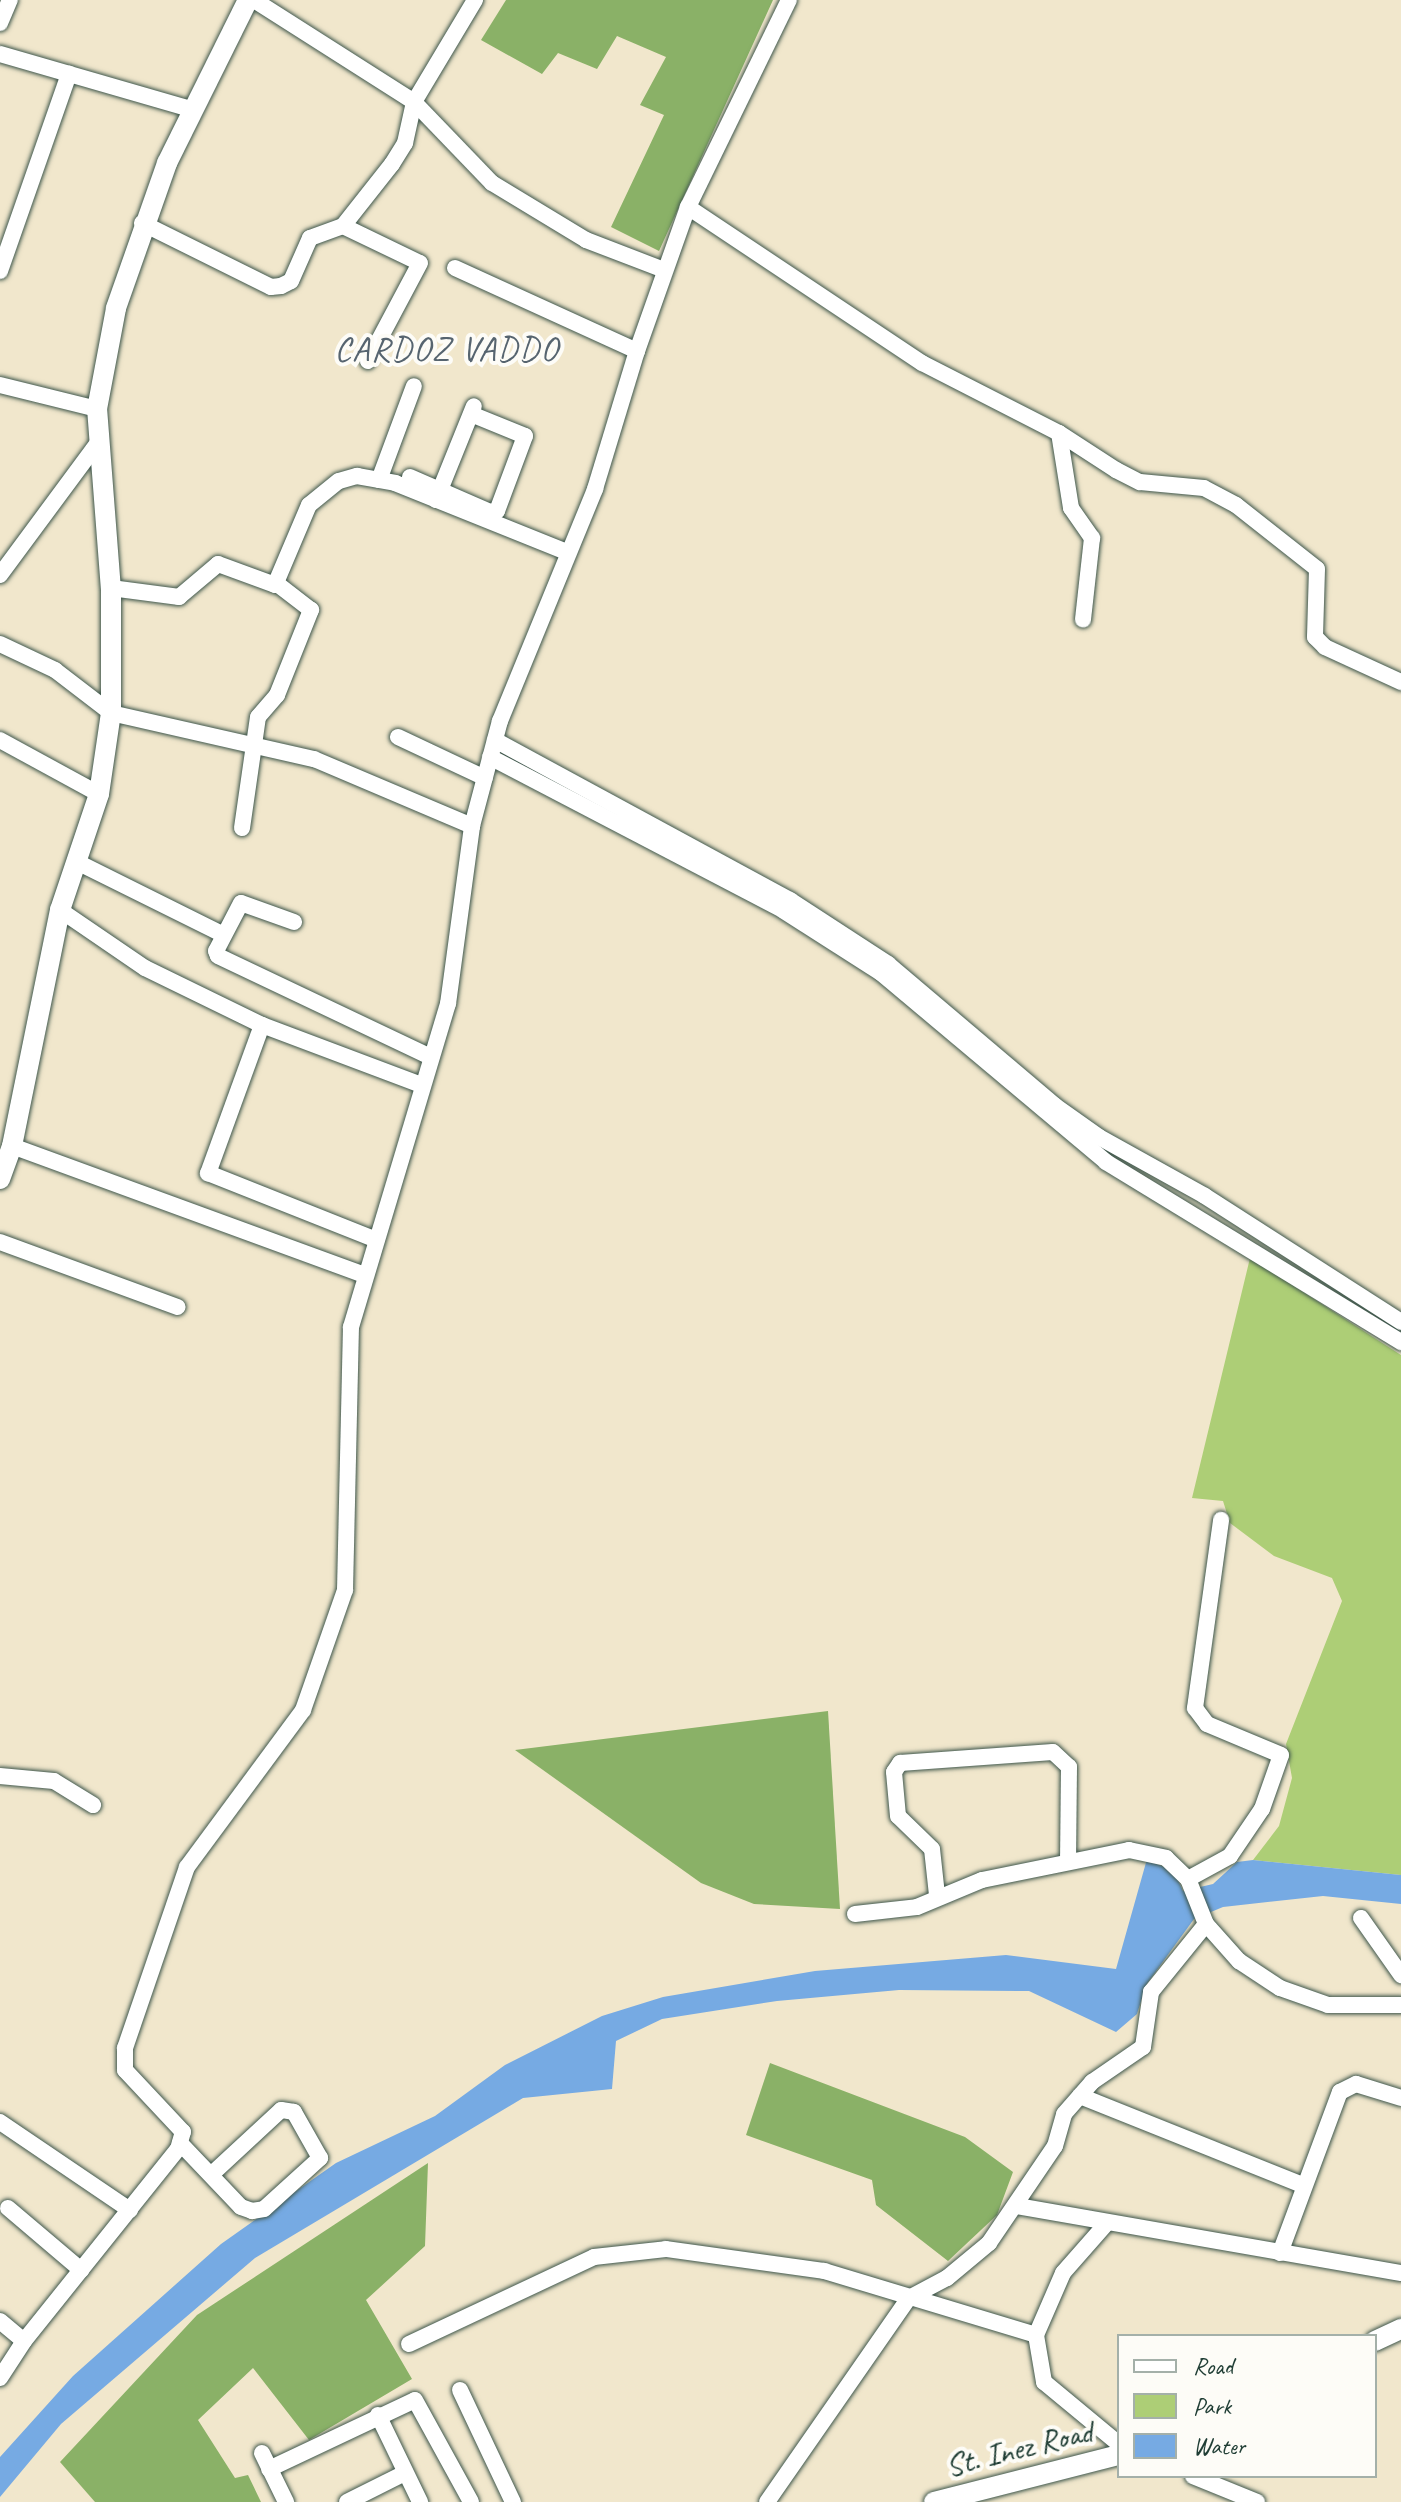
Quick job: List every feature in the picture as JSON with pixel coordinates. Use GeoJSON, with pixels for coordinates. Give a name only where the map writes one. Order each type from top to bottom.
{"type":"FeatureCollection","features":[{"type":"Feature","properties":{"kind":"main road"},"geometry":{"type":"LineString","coordinates":[[0,1179],[12,1146],[60,910],[99,794],[111,713],[111,588],[97,409],[116,308],[142,223],[194,110],[251,0]]}},
{"type":"Feature","properties":{"kind":"main road"},"geometry":{"type":"LineString","coordinates":[[1377,2340],[1401,2329]]}},
{"type":"Feature","properties":{"kind":"main road","name":"St. Inez Road"},"geometry":{"type":"LineString","coordinates":[[934,2502],[1117,2456]]}},
{"type":"Feature","properties":{"kind":"street"},"geometry":{"type":"LineString","coordinates":[[0,23],[10,0]]}},
{"type":"Feature","properties":{"kind":"street"},"geometry":{"type":"LineString","coordinates":[[251,0],[414,102],[492,183],[586,240],[664,270]]}},
{"type":"Feature","properties":{"kind":"street"},"geometry":{"type":"LineString","coordinates":[[343,226],[405,143],[414,102],[475,0]]}},
{"type":"Feature","properties":{"kind":"street"},"geometry":{"type":"LineString","coordinates":[[0,2378],[24,2341],[180,2143],[183,2132],[125,2070],[125,2048],[187,1867],[303,1710],[345,1590],[351,1327],[374,1239],[448,1004],[472,826],[490,757],[567,552],[595,489],[637,351],[688,207],[789,0]]}},
{"type":"Feature","properties":{"kind":"street"},"geometry":{"type":"LineString","coordinates":[[0,54],[194,110]]}},
{"type":"Feature","properties":{"kind":"street"},"geometry":{"type":"LineString","coordinates":[[0,269],[69,74]]}},
{"type":"Feature","properties":{"kind":"street"},"geometry":{"type":"LineString","coordinates":[[688,207],[922,363],[1059,433],[1140,482],[1204,488],[1261,523],[1317,569],[1315,637],[1325,647],[1401,682]]}},
{"type":"Feature","properties":{"kind":"street"},"geometry":{"type":"LineString","coordinates":[[142,223],[271,287],[291,281],[318,231],[343,226],[420,263],[368,361]]}},
{"type":"Feature","properties":{"kind":"street"},"geometry":{"type":"LineString","coordinates":[[455,268],[637,351]]}},
{"type":"Feature","properties":{"kind":"street"},"geometry":{"type":"LineString","coordinates":[[0,385],[97,409]]}},
{"type":"Feature","properties":{"kind":"street"},"geometry":{"type":"LineString","coordinates":[[379,480],[414,386]]}},
{"type":"Feature","properties":{"kind":"street"},"geometry":{"type":"LineString","coordinates":[[276,583],[309,505],[339,481],[357,476],[379,480],[438,496],[497,511],[526,445],[525,436],[473,410],[438,496]]}},
{"type":"Feature","properties":{"kind":"street"},"geometry":{"type":"LineString","coordinates":[[1059,433],[1071,508],[1092,538],[1083,620]]}},
{"type":"Feature","properties":{"kind":"street"},"geometry":{"type":"LineString","coordinates":[[0,575],[99,441]]}},
{"type":"Feature","properties":{"kind":"street"},"geometry":{"type":"LineString","coordinates":[[410,477],[438,496],[567,552]]}},
{"type":"Feature","properties":{"kind":"street"},"geometry":{"type":"LineString","coordinates":[[111,588],[179,597],[218,564],[276,583],[309,605],[311,615],[277,695],[258,717],[242,828]]}},
{"type":"Feature","properties":{"kind":"street"},"geometry":{"type":"LineString","coordinates":[[0,644],[55,670],[111,713],[314,759],[472,826]]}},
{"type":"Feature","properties":{"kind":"street"},"geometry":{"type":"LineString","coordinates":[[398,737],[485,778]]}},
{"type":"Feature","properties":{"kind":"street"},"geometry":{"type":"LineString","coordinates":[[0,740],[99,794]]}},
{"type":"Feature","properties":{"kind":"street"},"geometry":{"type":"LineString","coordinates":[[495,740],[790,900],[888,964],[1088,1129],[1205,1196],[1401,1322]]}},
{"type":"Feature","properties":{"kind":"street"},"geometry":{"type":"LineString","coordinates":[[490,757],[784,911],[881,973],[1106,1162],[1401,1342]]}},
{"type":"Feature","properties":{"kind":"street"},"geometry":{"type":"LineString","coordinates":[[75,861],[224,935]]}},
{"type":"Feature","properties":{"kind":"street"},"geometry":{"type":"LineString","coordinates":[[294,922],[241,903],[216,951],[223,961],[431,1057]]}},
{"type":"Feature","properties":{"kind":"street"},"geometry":{"type":"LineString","coordinates":[[60,910],[145,968],[262,1025],[422,1085]]}},
{"type":"Feature","properties":{"kind":"street"},"geometry":{"type":"LineString","coordinates":[[262,1025],[208,1173],[374,1239]]}},
{"type":"Feature","properties":{"kind":"street"},"geometry":{"type":"LineString","coordinates":[[12,1146],[364,1275]]}},
{"type":"Feature","properties":{"kind":"street"},"geometry":{"type":"LineString","coordinates":[[0,1242],[178,1307]]}},
{"type":"Feature","properties":{"kind":"street"},"geometry":{"type":"LineString","coordinates":[[1188,1879],[1230,1856],[1262,1809],[1281,1755],[1207,1724],[1195,1708],[1221,1520]]}},
{"type":"Feature","properties":{"kind":"street"},"geometry":{"type":"LineString","coordinates":[[937,1895],[932,1849],[898,1816],[894,1772],[900,1763],[1053,1752],[1069,1767],[1068,1861]]}},
{"type":"Feature","properties":{"kind":"street"},"geometry":{"type":"LineString","coordinates":[[0,1776],[54,1781],[93,1805]]}},
{"type":"Feature","properties":{"kind":"street"},"geometry":{"type":"LineString","coordinates":[[855,1914],[917,1907],[937,1895],[1068,1861],[1129,1850],[1166,1858],[1188,1879],[1206,1924],[1239,1961],[1280,1988],[1328,2005],[1401,2005]]}},
{"type":"Feature","properties":{"kind":"street"},"geometry":{"type":"LineString","coordinates":[[1361,1918],[1401,1975]]}},
{"type":"Feature","properties":{"kind":"street"},"geometry":{"type":"LineString","coordinates":[[767,2502],[909,2298],[947,2278],[989,2243],[1055,2146],[1064,2114],[1080,2096],[1143,2047],[1151,1992],[1206,1924]]}},
{"type":"Feature","properties":{"kind":"street"},"geometry":{"type":"LineString","coordinates":[[1280,2253],[1302,2185],[1340,2092],[1356,2084],[1401,2098]]}},
{"type":"Feature","properties":{"kind":"street"},"geometry":{"type":"LineString","coordinates":[[1080,2096],[1302,2185]]}},
{"type":"Feature","properties":{"kind":"street"},"geometry":{"type":"LineString","coordinates":[[180,2143],[241,2207],[252,2211],[264,2209],[320,2158],[294,2112],[281,2110],[212,2174]]}},
{"type":"Feature","properties":{"kind":"street"},"geometry":{"type":"LineString","coordinates":[[0,2122],[130,2210]]}},
{"type":"Feature","properties":{"kind":"street"},"geometry":{"type":"LineString","coordinates":[[1017,2206],[1106,2224],[1401,2273]]}},
{"type":"Feature","properties":{"kind":"street"},"geometry":{"type":"LineString","coordinates":[[8,2208],[81,2270]]}},
{"type":"Feature","properties":{"kind":"street"},"geometry":{"type":"LineString","coordinates":[[1106,2224],[1063,2273],[1036,2335],[1044,2382],[1117,2442]]}},
{"type":"Feature","properties":{"kind":"street"},"geometry":{"type":"LineString","coordinates":[[409,2344],[594,2257],[666,2249],[824,2271],[1036,2335]]}},
{"type":"Feature","properties":{"kind":"street"},"geometry":{"type":"LineString","coordinates":[[0,2321],[24,2341]]}},
{"type":"Feature","properties":{"kind":"street"},"geometry":{"type":"LineString","coordinates":[[460,2390],[513,2502]]}},
{"type":"Feature","properties":{"kind":"street"},"geometry":{"type":"LineString","coordinates":[[286,2502],[266,2461],[415,2400],[471,2502]]}},
{"type":"Feature","properties":{"kind":"street"},"geometry":{"type":"LineString","coordinates":[[378,2415],[420,2502]]}},
{"type":"Feature","properties":{"kind":"street"},"geometry":{"type":"LineString","coordinates":[[347,2502],[405,2473]]}},
{"type":"Feature","properties":{"kind":"street"},"geometry":{"type":"LineString","coordinates":[[1198,2478],[1257,2502]]}},
{"type":"Feature","properties":{"kind":"green space"},"geometry":{"type":"Polygon","coordinates":[[[506,0],[773,0],[659,251],[611,227],[664,115],[640,105],[666,57],[617,36],[597,69],[558,53],[542,74],[481,40],[506,0]]]}},
{"type":"Feature","properties":{"kind":"green space"},"geometry":{"type":"Polygon","coordinates":[[[1250,1258],[1401,1355],[1401,1875],[1253,1860],[1279,1826],[1292,1778],[1286,1744],[1342,1601],[1332,1578],[1274,1556],[1230,1523],[1223,1501],[1192,1498],[1250,1258]]]}},
{"type":"Feature","properties":{"kind":"green space"},"geometry":{"type":"Polygon","coordinates":[[[828,1711],[840,1909],[754,1904],[701,1883],[515,1750],[828,1711]]]}},
{"type":"Feature","properties":{"kind":"green space"},"geometry":{"type":"Polygon","coordinates":[[[770,2063],[965,2137],[1013,2172],[997,2215],[948,2261],[876,2205],[872,2180],[746,2135],[770,2063]]]}},
{"type":"Feature","properties":{"kind":"green space"},"geometry":{"type":"Polygon","coordinates":[[[428,2163],[425,2246],[366,2300],[412,2379],[309,2440],[253,2368],[198,2420],[235,2478],[248,2475],[261,2502],[95,2502],[60,2462],[197,2315],[428,2163]]]}},
{"type":"Feature","properties":{"kind":"water"},"geometry":{"type":"Polygon","coordinates":[[[1147,1859],[1174,1872],[1183,1891],[1213,1884],[1237,1862],[1253,1860],[1401,1875],[1401,1904],[1323,1896],[1223,1907],[1194,1919],[1146,1985],[1137,2014],[1116,2032],[1029,1991],[899,1990],[777,2001],[662,2019],[616,2041],[612,2089],[523,2098],[255,2258],[61,2424],[0,2497],[0,2457],[73,2376],[221,2244],[336,2163],[435,2116],[505,2065],[602,2016],[663,1997],[815,1971],[1006,1955],[1116,1969],[1147,1859]]]}},
{"type":"Feature","properties":{"kind":"district","name":"CARDOZ VADDO"},"geometry":{"type":"Point","coordinates":[447,349]}}]}
